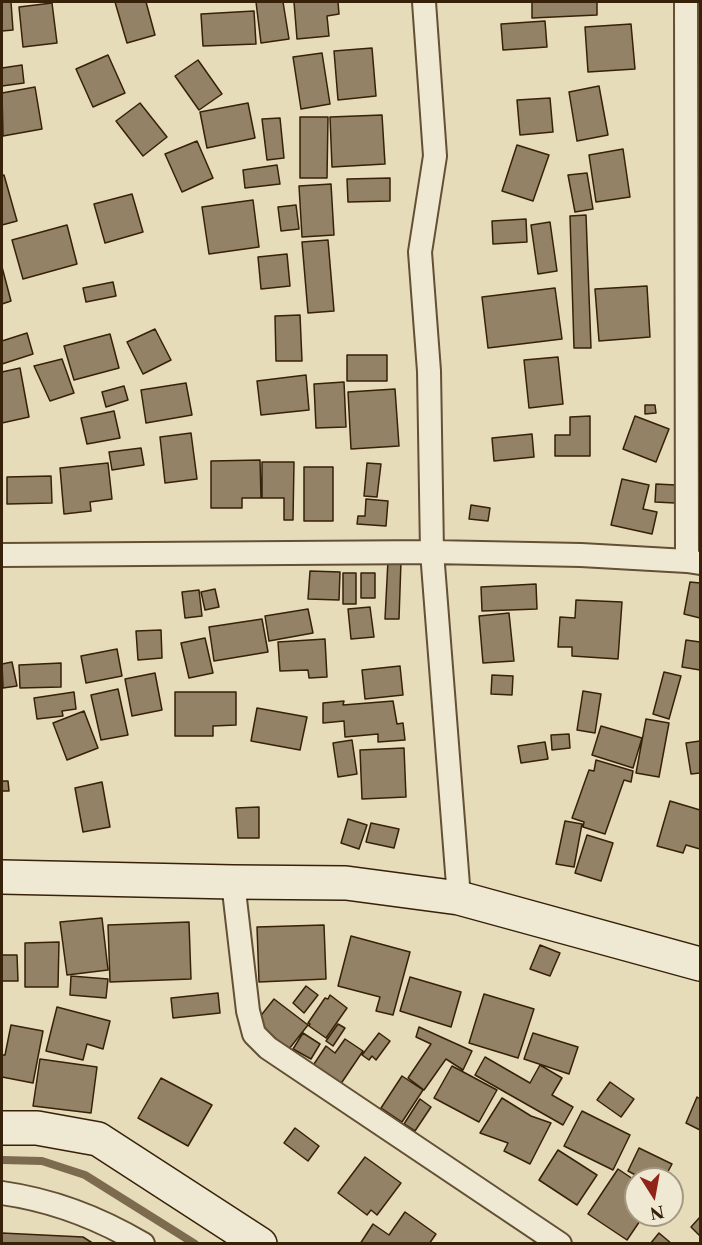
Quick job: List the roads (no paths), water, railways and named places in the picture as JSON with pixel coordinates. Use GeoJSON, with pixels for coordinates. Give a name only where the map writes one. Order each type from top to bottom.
{"type":"FeatureCollection","features":[{"type":"Feature","properties":{"kind":"street"},"geometry":{"type":"LineString","coordinates":[[424,2],[435,156],[420,252],[429,372],[432,552],[459,898]]}},
{"type":"Feature","properties":{"kind":"street"},"geometry":{"type":"LineString","coordinates":[[2,555],[432,552],[581,555],[694,562],[686,2]]}},
{"type":"Feature","properties":{"kind":"street"},"geometry":{"type":"LineString","coordinates":[[2,877],[346,883],[459,898],[700,964]]}},
{"type":"Feature","properties":{"kind":"street"},"geometry":{"type":"LineString","coordinates":[[233,882],[248,1011],[254,1034],[278,1054],[560,1244]]}},
{"type":"Feature","properties":{"kind":"street"},"geometry":{"type":"LineString","coordinates":[[2,1128],[37,1128],[98,1139],[260,1244]]}},
{"type":"Feature","properties":{"kind":"street"},"geometry":{"type":"LineString","coordinates":[[2,1193],[77,1211],[143,1244]]}},
{"type":"Feature","properties":{"kind":"waterway"},"geometry":{"type":"LineString","coordinates":[[2,1160],[42,1161],[85,1175],[195,1244]]}}]}
